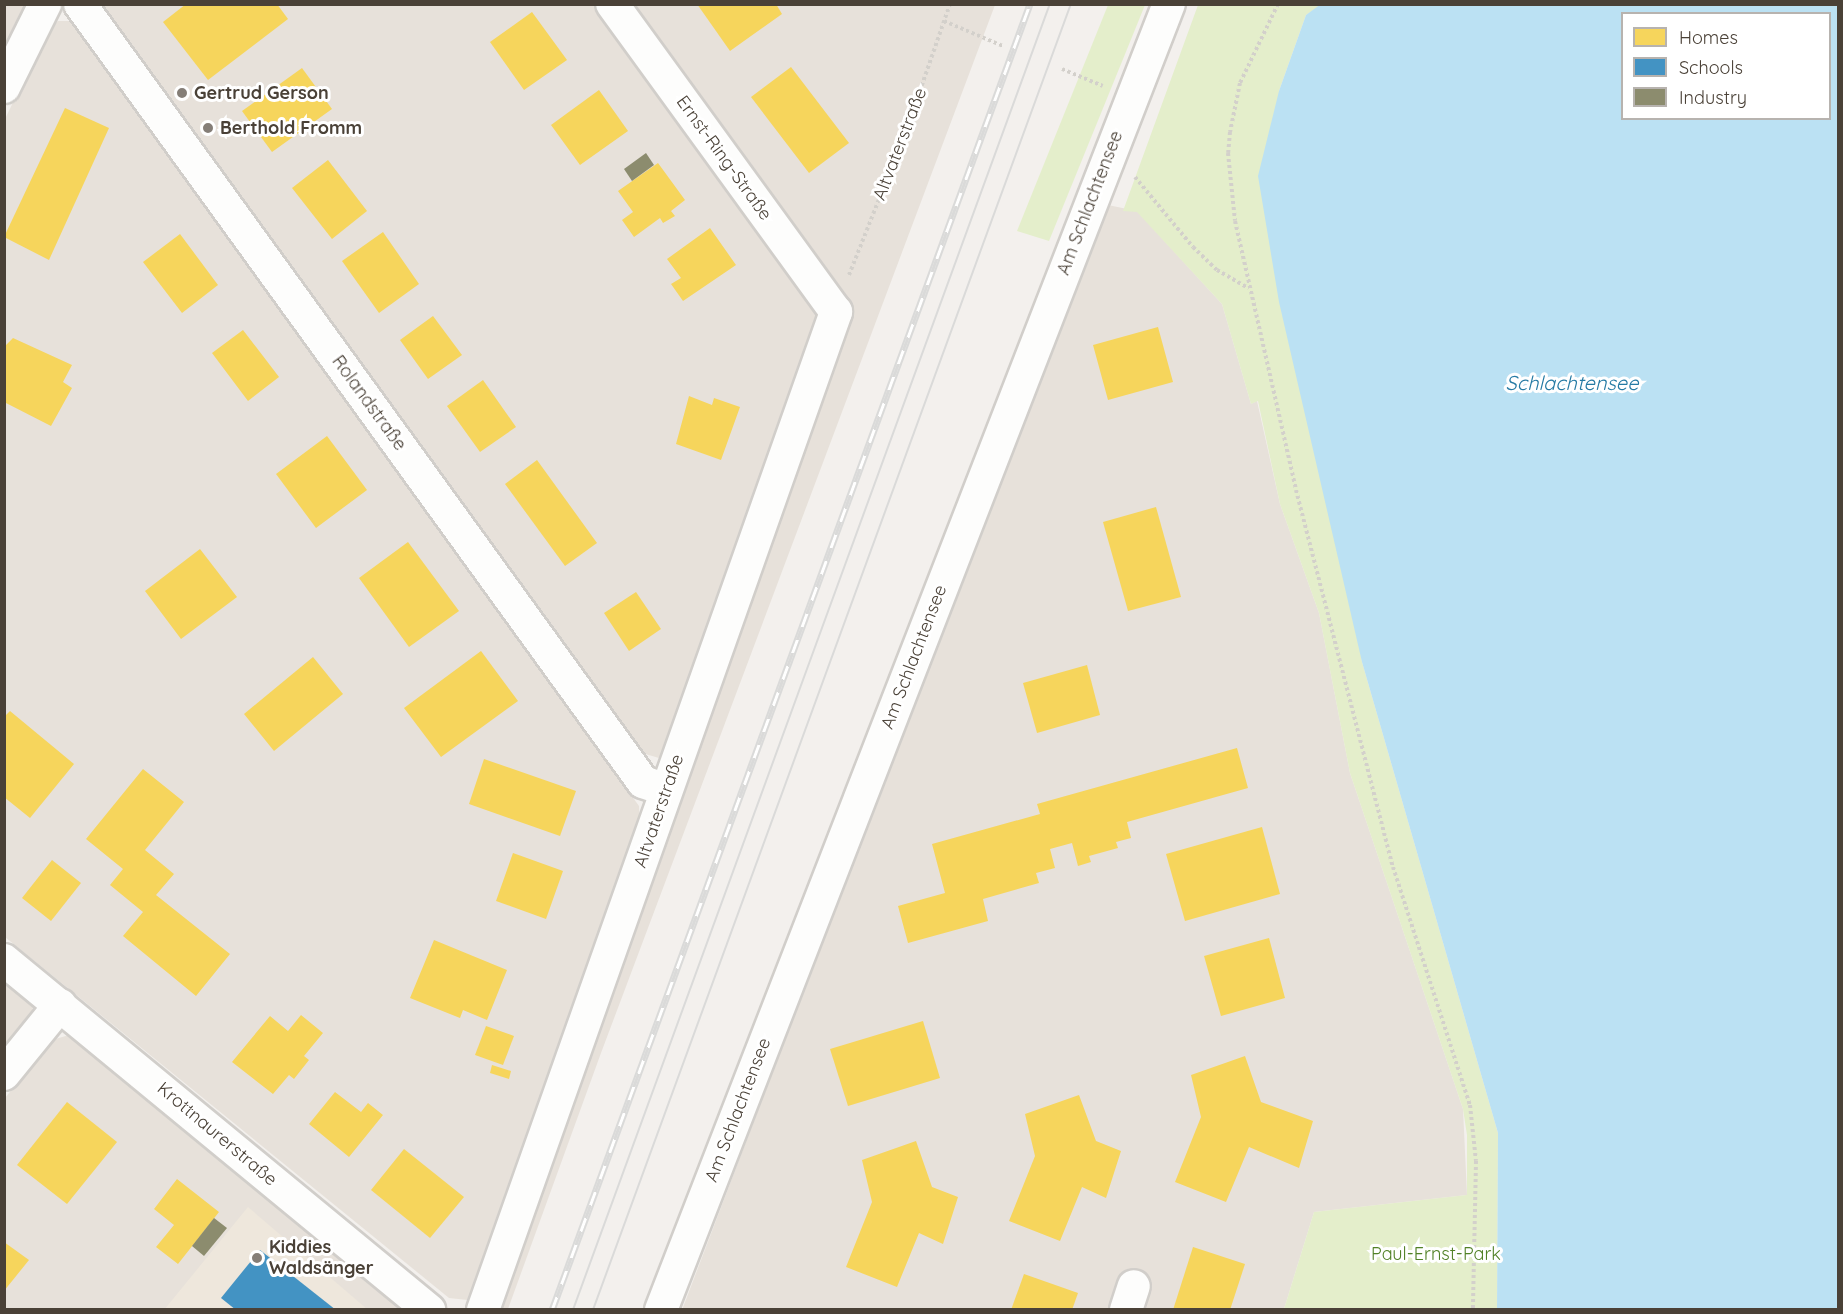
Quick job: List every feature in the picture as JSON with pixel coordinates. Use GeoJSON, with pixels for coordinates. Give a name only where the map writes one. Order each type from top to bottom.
{"type":"FeatureCollection","features":[{"type":"Feature","properties":{"kind":"street"},"geometry":{"type":"LineString","coordinates":[[4,87],[45,4]]}},
{"type":"Feature","properties":{"kind":"street","name":"Rolandstraße"},"geometry":{"type":"LineString","coordinates":[[80,4],[643,782],[666,790]]}},
{"type":"Feature","properties":{"kind":"street","name":"Ernst-Ring-Straße"},"geometry":{"type":"LineString","coordinates":[[612,4],[836,312]]}},
{"type":"Feature","properties":{"kind":"street","name":"Am Schlachtensee"},"geometry":{"type":"LineString","coordinates":[[661,1310],[1168,4]]}},
{"type":"Feature","properties":{"kind":"street","name":"Altvaterstraße"},"geometry":{"type":"LineString","coordinates":[[483,1310],[836,312]]}},
{"type":"Feature","properties":{"kind":"street","name":"Krottnaurerstraße"},"geometry":{"type":"LineString","coordinates":[[4,960],[429,1310]]}},
{"type":"Feature","properties":{"kind":"street"},"geometry":{"type":"LineString","coordinates":[[4,1074],[60,1005]]}},
{"type":"Feature","properties":{"kind":"path","name":"Altvaterstraße"},"geometry":{"type":"LineString","coordinates":[[846,281],[906,131],[950,4]]}},
{"type":"Feature","properties":{"kind":"path"},"geometry":{"type":"LineString","coordinates":[[1278,4],[1240,83],[1229,142],[1235,221],[1248,288],[1393,867],[1470,1105],[1476,1161],[1473,1310]]}},
{"type":"Feature","properties":{"kind":"path"},"geometry":{"type":"LineString","coordinates":[[944,21],[1003,46]]}},
{"type":"Feature","properties":{"kind":"path"},"geometry":{"type":"LineString","coordinates":[[1062,69],[1132,97]]}},
{"type":"Feature","properties":{"kind":"path"},"geometry":{"type":"LineString","coordinates":[[1110,149],[1193,247],[1217,270],[1248,288]]}},
{"type":"Feature","properties":{"kind":"shaded area"},"geometry":{"type":"Polygon","coordinates":[[[5,5],[28,5],[5,53],[5,5]]]}},
{"type":"Feature","properties":{"kind":"shaded area"},"geometry":{"type":"Polygon","coordinates":[[[103,5],[594,5],[816,310],[820,326],[668,751],[659,758],[642,753],[103,5]]]}},
{"type":"Feature","properties":{"kind":"shaded area"},"geometry":{"type":"Polygon","coordinates":[[[635,5],[995,5],[601,1053],[508,1309],[495,1310],[852,314],[844,292],[635,5]]]}},
{"type":"Feature","properties":{"kind":"shaded area"},"geometry":{"type":"Polygon","coordinates":[[[58,21],[74,21],[639,806],[640,832],[475,1293],[468,1300],[449,1298],[5,937],[4,121],[49,28],[58,21]]]}},
{"type":"Feature","properties":{"kind":"shaded area"},"geometry":{"type":"Polygon","coordinates":[[[1103,204],[1137,211],[1222,304],[1251,404],[1257,401],[1280,504],[1319,613],[1350,773],[1463,1109],[1467,1195],[1314,1212],[1284,1309],[682,1310],[1103,204]]]}},
{"type":"Feature","properties":{"kind":"shaded area"},"geometry":{"type":"Polygon","coordinates":[[[5,980],[33,1006],[32,1018],[5,1053],[5,980]]]}},
{"type":"Feature","properties":{"kind":"shaded area"},"geometry":{"type":"Polygon","coordinates":[[[69,1035],[403,1309],[5,1310],[5,1098],[52,1040],[69,1035]]]}},
{"type":"Feature","properties":{"kind":"shaded area","name":"Kiddies Waldsänger"},"geometry":{"type":"Polygon","coordinates":[[[248,1207],[367,1309],[164,1310],[248,1207]]]}},
{"type":"Feature","properties":{"kind":"green space"},"geometry":{"type":"Polygon","coordinates":[[[1108,5],[1145,5],[1049,241],[1017,231],[1108,5]]]}},
{"type":"Feature","properties":{"kind":"green space","name":"Paul-Ernst-Park"},"geometry":{"type":"Polygon","coordinates":[[[1198,5],[1321,5],[1306,15],[1279,91],[1362,662],[1498,1133],[1497,1309],[1284,1309],[1314,1212],[1467,1195],[1467,1135],[1463,1109],[1350,773],[1319,613],[1280,504],[1258,401],[1251,404],[1222,304],[1137,212],[1123,211],[1198,5]]]}},
{"type":"Feature","properties":{"kind":"water","name":"Schlachtensee"},"geometry":{"type":"Polygon","coordinates":[[[1321,4],[1838,5],[1838,1309],[1497,1309],[1498,1133],[1362,662],[1279,302],[1258,176],[1279,91],[1306,15],[1321,4]]]}},
{"type":"Feature","properties":{"kind":"building: Homes"},"geometry":{"type":"Polygon","coordinates":[[[186,4],[277,4],[288,19],[208,80],[163,22],[186,4]]]}},
{"type":"Feature","properties":{"kind":"building: Homes"},"geometry":{"type":"Polygon","coordinates":[[[697,4],[776,4],[782,14],[730,51],[697,4]]]}},
{"type":"Feature","properties":{"kind":"building: Homes"},"geometry":{"type":"Polygon","coordinates":[[[532,12],[567,60],[524,90],[490,42],[532,12]]]}},
{"type":"Feature","properties":{"kind":"building: Homes"},"geometry":{"type":"Polygon","coordinates":[[[791,67],[849,143],[809,173],[751,97],[791,67]]]}},
{"type":"Feature","properties":{"kind":"building: Homes"},"geometry":{"type":"Polygon","coordinates":[[[302,68],[332,109],[272,152],[242,111],[302,68]]]}},
{"type":"Feature","properties":{"kind":"building: Homes"},"geometry":{"type":"Polygon","coordinates":[[[599,90],[628,131],[580,165],[551,125],[599,90]]]}},
{"type":"Feature","properties":{"kind":"building: Homes"},"geometry":{"type":"Polygon","coordinates":[[[65,108],[109,128],[49,260],[4,237],[65,108]]]}},
{"type":"Feature","properties":{"kind":"building: Homes"},"geometry":{"type":"Polygon","coordinates":[[[328,160],[367,211],[332,239],[292,188],[328,160]]]}},
{"type":"Feature","properties":{"kind":"building: Homes"},"geometry":{"type":"Polygon","coordinates":[[[658,163],[685,200],[671,211],[675,216],[663,223],[660,218],[634,237],[622,220],[633,212],[618,191],[658,163]]]}},
{"type":"Feature","properties":{"kind":"building: Homes"},"geometry":{"type":"Polygon","coordinates":[[[710,228],[736,265],[683,301],[671,284],[681,278],[667,259],[710,228]]]}},
{"type":"Feature","properties":{"kind":"building: Homes"},"geometry":{"type":"Polygon","coordinates":[[[383,232],[419,284],[379,313],[342,261],[383,232]]]}},
{"type":"Feature","properties":{"kind":"building: Homes"},"geometry":{"type":"Polygon","coordinates":[[[180,234],[218,285],[182,313],[143,262],[180,234]]]}},
{"type":"Feature","properties":{"kind":"building: Homes"},"geometry":{"type":"Polygon","coordinates":[[[433,316],[462,355],[428,379],[400,340],[433,316]]]}},
{"type":"Feature","properties":{"kind":"building: Homes"},"geometry":{"type":"Polygon","coordinates":[[[1158,327],[1173,382],[1108,400],[1093,345],[1158,327]]]}},
{"type":"Feature","properties":{"kind":"building: Homes"},"geometry":{"type":"Polygon","coordinates":[[[243,330],[279,377],[248,401],[212,353],[243,330]]]}},
{"type":"Feature","properties":{"kind":"building: Homes"},"geometry":{"type":"Polygon","coordinates":[[[13,338],[72,365],[63,382],[72,388],[51,426],[4,402],[4,347],[13,338]]]}},
{"type":"Feature","properties":{"kind":"building: Homes"},"geometry":{"type":"Polygon","coordinates":[[[483,380],[516,427],[480,452],[447,406],[483,380]]]}},
{"type":"Feature","properties":{"kind":"building: Homes"},"geometry":{"type":"Polygon","coordinates":[[[689,396],[712,405],[714,398],[740,407],[721,460],[676,444],[689,396]]]}},
{"type":"Feature","properties":{"kind":"building: Homes"},"geometry":{"type":"Polygon","coordinates":[[[327,436],[367,490],[316,528],[276,474],[327,436]]]}},
{"type":"Feature","properties":{"kind":"building: Homes"},"geometry":{"type":"Polygon","coordinates":[[[537,460],[597,543],[565,566],[505,484],[537,460]]]}},
{"type":"Feature","properties":{"kind":"building: Homes"},"geometry":{"type":"Polygon","coordinates":[[[1156,507],[1181,597],[1128,611],[1103,522],[1156,507]]]}},
{"type":"Feature","properties":{"kind":"building: Homes"},"geometry":{"type":"Polygon","coordinates":[[[408,542],[459,611],[409,647],[359,578],[408,542]]]}},
{"type":"Feature","properties":{"kind":"building: Homes"},"geometry":{"type":"Polygon","coordinates":[[[200,549],[237,597],[181,639],[145,591],[200,549]]]}},
{"type":"Feature","properties":{"kind":"building: Homes"},"geometry":{"type":"Polygon","coordinates":[[[636,592],[661,629],[629,651],[604,613],[636,592]]]}},
{"type":"Feature","properties":{"kind":"building: Homes"},"geometry":{"type":"Polygon","coordinates":[[[481,651],[518,701],[441,757],[404,708],[481,651]]]}},
{"type":"Feature","properties":{"kind":"building: Homes"},"geometry":{"type":"Polygon","coordinates":[[[313,657],[343,694],[274,751],[244,714],[313,657]]]}},
{"type":"Feature","properties":{"kind":"building: Homes"},"geometry":{"type":"Polygon","coordinates":[[[1087,665],[1100,715],[1037,733],[1023,683],[1087,665]]]}},
{"type":"Feature","properties":{"kind":"building: Homes"},"geometry":{"type":"Polygon","coordinates":[[[10,711],[74,764],[30,818],[4,797],[4,717],[10,711]]]}},
{"type":"Feature","properties":{"kind":"building: Homes"},"geometry":{"type":"Polygon","coordinates":[[[1237,748],[1248,788],[1127,822],[1131,838],[1116,842],[1118,848],[1089,856],[1091,862],[1078,866],[1072,843],[1050,849],[1055,868],[1036,873],[1039,883],[983,899],[988,921],[908,943],[898,906],[945,893],[932,844],[1040,814],[1037,804],[1237,748]]]}},
{"type":"Feature","properties":{"kind":"building: Homes"},"geometry":{"type":"Polygon","coordinates":[[[484,759],[576,791],[560,836],[469,804],[484,759]]]}},
{"type":"Feature","properties":{"kind":"building: Homes"},"geometry":{"type":"Polygon","coordinates":[[[143,769],[184,802],[145,850],[174,874],[156,895],[230,954],[196,996],[123,936],[143,912],[110,885],[123,869],[86,839],[143,769]]]}},
{"type":"Feature","properties":{"kind":"building: Homes"},"geometry":{"type":"Polygon","coordinates":[[[1262,827],[1280,894],[1185,921],[1166,854],[1262,827]]]}},
{"type":"Feature","properties":{"kind":"building: Homes"},"geometry":{"type":"Polygon","coordinates":[[[513,853],[563,871],[546,919],[496,901],[513,853]]]}},
{"type":"Feature","properties":{"kind":"building: Homes"},"geometry":{"type":"Polygon","coordinates":[[[52,860],[81,883],[51,921],[22,898],[52,860]]]}},
{"type":"Feature","properties":{"kind":"building: Homes"},"geometry":{"type":"Polygon","coordinates":[[[1269,938],[1285,998],[1221,1016],[1204,956],[1269,938]]]}},
{"type":"Feature","properties":{"kind":"building: Homes"},"geometry":{"type":"Polygon","coordinates":[[[434,940],[507,970],[487,1020],[463,1010],[460,1018],[410,998],[434,940]]]}},
{"type":"Feature","properties":{"kind":"building: Homes"},"geometry":{"type":"Polygon","coordinates":[[[301,1015],[323,1033],[304,1056],[309,1060],[294,1079],[289,1075],[273,1094],[232,1062],[270,1016],[288,1031],[301,1015]]]}},
{"type":"Feature","properties":{"kind":"building: Homes"},"geometry":{"type":"Polygon","coordinates":[[[923,1021],[940,1078],[848,1106],[830,1049],[923,1021]]]}},
{"type":"Feature","properties":{"kind":"building: Homes"},"geometry":{"type":"Polygon","coordinates":[[[486,1026],[514,1036],[503,1065],[475,1055],[486,1026]]]}},
{"type":"Feature","properties":{"kind":"building: Homes"},"geometry":{"type":"Polygon","coordinates":[[[1245,1056],[1261,1102],[1313,1121],[1299,1168],[1249,1147],[1226,1202],[1175,1182],[1201,1117],[1191,1075],[1245,1056]]]}},
{"type":"Feature","properties":{"kind":"building: Homes"},"geometry":{"type":"Polygon","coordinates":[[[492,1065],[511,1071],[509,1079],[490,1073],[492,1065]]]}},
{"type":"Feature","properties":{"kind":"building: Homes"},"geometry":{"type":"Polygon","coordinates":[[[335,1092],[361,1112],[368,1103],[383,1115],[349,1157],[309,1124],[335,1092]]]}},
{"type":"Feature","properties":{"kind":"building: Homes"},"geometry":{"type":"Polygon","coordinates":[[[1079,1095],[1096,1141],[1121,1151],[1106,1198],[1082,1187],[1060,1241],[1009,1221],[1035,1156],[1025,1114],[1079,1095]]]}},
{"type":"Feature","properties":{"kind":"building: Homes"},"geometry":{"type":"Polygon","coordinates":[[[67,1102],[117,1142],[67,1204],[17,1165],[67,1102]]]}},
{"type":"Feature","properties":{"kind":"building: Homes"},"geometry":{"type":"Polygon","coordinates":[[[916,1141],[932,1187],[958,1197],[943,1244],[919,1233],[897,1287],[846,1267],[872,1202],[862,1160],[916,1141]]]}},
{"type":"Feature","properties":{"kind":"building: Homes"},"geometry":{"type":"Polygon","coordinates":[[[404,1149],[464,1197],[430,1238],[371,1190],[404,1149]]]}},
{"type":"Feature","properties":{"kind":"building: Homes"},"geometry":{"type":"Polygon","coordinates":[[[177,1179],[219,1212],[178,1264],[156,1247],[174,1225],[154,1209],[177,1179]]]}},
{"type":"Feature","properties":{"kind":"building: Homes"},"geometry":{"type":"Polygon","coordinates":[[[4,1242],[29,1260],[4,1291],[4,1242]]]}},
{"type":"Feature","properties":{"kind":"building: Homes"},"geometry":{"type":"Polygon","coordinates":[[[1193,1247],[1245,1264],[1230,1310],[1173,1310],[1193,1247]]]}},
{"type":"Feature","properties":{"kind":"building: Homes"},"geometry":{"type":"Polygon","coordinates":[[[1024,1274],[1078,1293],[1072,1310],[1011,1310],[1024,1274]]]}},
{"type":"Feature","properties":{"kind":"building: Schools"},"geometry":{"type":"Polygon","coordinates":[[[260,1250],[336,1310],[236,1310],[221,1298],[260,1250]]]}},
{"type":"Feature","properties":{"kind":"building: Industry"},"geometry":{"type":"Polygon","coordinates":[[[646,153],[654,165],[632,181],[624,169],[646,153]]]}},
{"type":"Feature","properties":{"kind":"building: Industry"},"geometry":{"type":"Polygon","coordinates":[[[214,1218],[227,1228],[204,1256],[192,1246],[214,1218]]]}},
{"type":"Feature","properties":{"kind":"tram line"},"geometry":{"type":"LineString","coordinates":[[573,1310],[1050,4]]}},
{"type":"Feature","properties":{"kind":"tram line"},"geometry":{"type":"LineString","coordinates":[[593,1310],[1071,4]]}},
{"type":"Feature","properties":{"kind":"railway"},"geometry":{"type":"LineString","coordinates":[[552,1310],[1030,4]]}},
{"type":"Feature","properties":{"kind":"place","name":"Gertrud Gerson"},"geometry":{"type":"Point","coordinates":[182,93]}},
{"type":"Feature","properties":{"kind":"place","name":"Berthold Fromm"},"geometry":{"type":"Point","coordinates":[208,128]}},
{"type":"Feature","properties":{"kind":"place","name":"Kiddies Waldsänger"},"geometry":{"type":"Point","coordinates":[257,1258]}}]}
